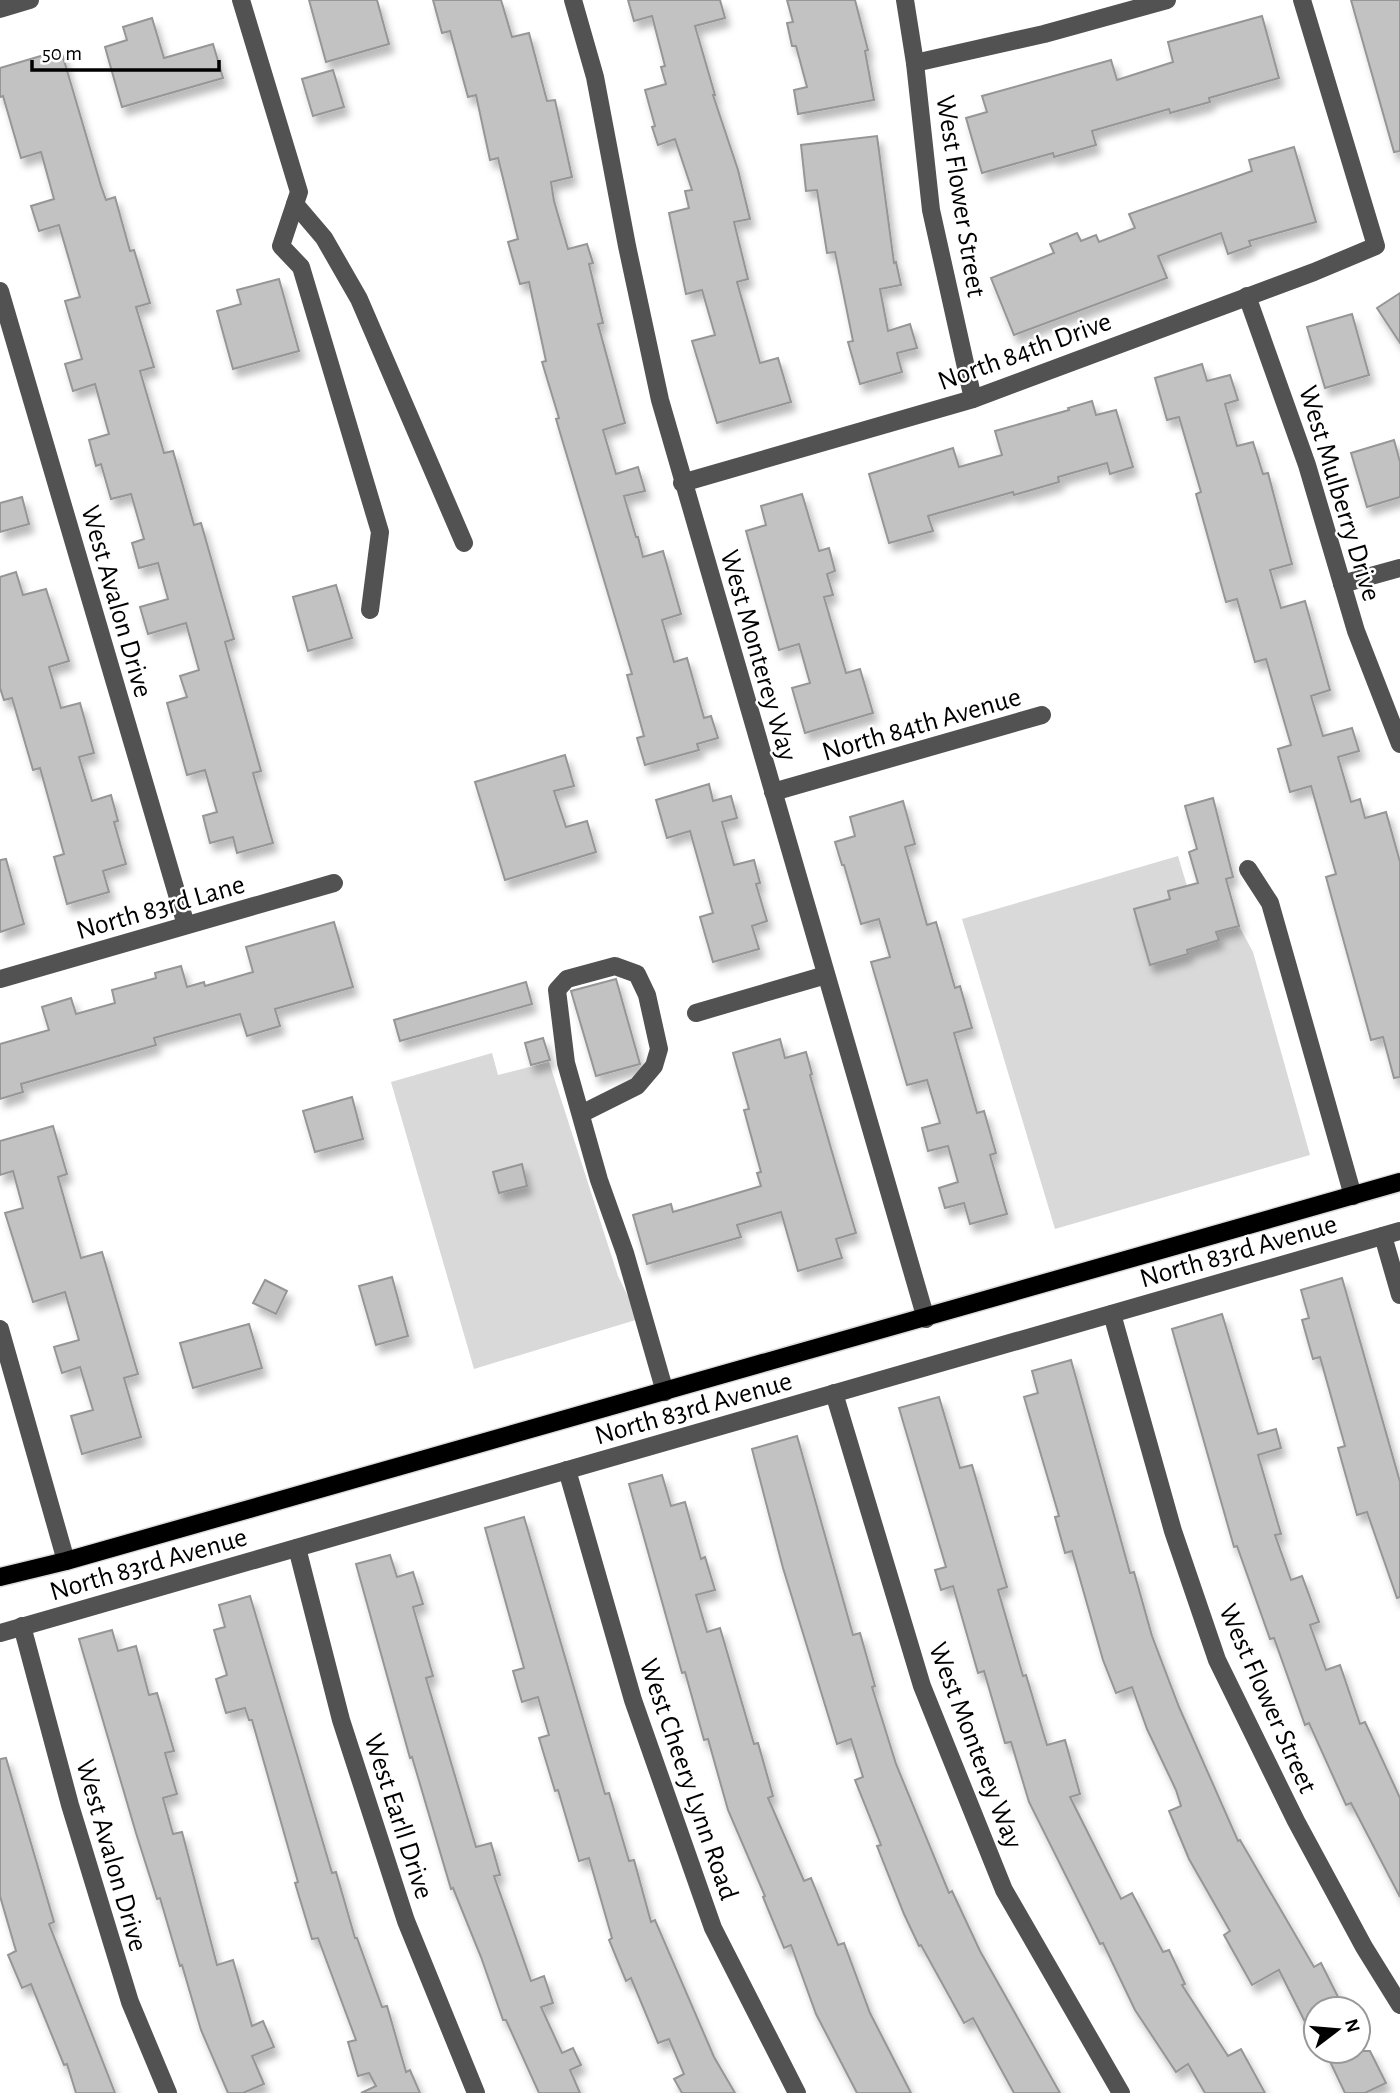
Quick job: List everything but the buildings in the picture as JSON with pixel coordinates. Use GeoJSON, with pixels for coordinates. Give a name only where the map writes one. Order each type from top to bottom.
{"type":"FeatureCollection","features":[{"type":"Feature","properties":{"kind":"main road","name":"North 83rd Avenue"},"geometry":{"type":"LineString","coordinates":[[0,1577],[66,1561],[926,1319],[1400,1182]]}},
{"type":"Feature","properties":{"kind":"street"},"geometry":{"type":"LineString","coordinates":[[0,9],[30,0]]}},
{"type":"Feature","properties":{"kind":"street"},"geometry":{"type":"LineString","coordinates":[[241,0],[299,192],[281,246],[301,267],[380,532],[370,610]]}},
{"type":"Feature","properties":{"kind":"street","name":"West Monterey Way"},"geometry":{"type":"LineString","coordinates":[[573,0],[595,77],[657,388],[682,483],[926,1319]]}},
{"type":"Feature","properties":{"kind":"street","name":"West Flower Street"},"geometry":{"type":"LineString","coordinates":[[905,0],[915,63],[931,210],[973,399]]}},
{"type":"Feature","properties":{"kind":"street"},"geometry":{"type":"LineString","coordinates":[[915,63],[1044,34],[1167,0]]}},
{"type":"Feature","properties":{"kind":"street","name":"North 84th Drive"},"geometry":{"type":"LineString","coordinates":[[682,483],[973,399],[1376,246],[1302,0]]}},
{"type":"Feature","properties":{"kind":"street"},"geometry":{"type":"LineString","coordinates":[[295,204],[324,238],[359,299],[464,543]]}},
{"type":"Feature","properties":{"kind":"street","name":"West Avalon Drive"},"geometry":{"type":"LineString","coordinates":[[0,291],[186,925]]}},
{"type":"Feature","properties":{"kind":"street","name":"West Mulberry Drive"},"geometry":{"type":"LineString","coordinates":[[1247,296],[1307,465],[1356,631],[1400,744]]}},
{"type":"Feature","properties":{"kind":"street"},"geometry":{"type":"LineString","coordinates":[[1342,584],[1400,568]]}},
{"type":"Feature","properties":{"kind":"street","name":"North 84th Avenue"},"geometry":{"type":"LineString","coordinates":[[774,792],[1042,715]]}},
{"type":"Feature","properties":{"kind":"street"},"geometry":{"type":"LineString","coordinates":[[1248,869],[1270,903],[1353,1196]]}},
{"type":"Feature","properties":{"kind":"street","name":"North 83rd Lane"},"geometry":{"type":"LineString","coordinates":[[0,979],[334,883]]}},
{"type":"Feature","properties":{"kind":"street"},"geometry":{"type":"LineString","coordinates":[[581,1114],[637,1086],[654,1066],[659,1049],[647,995],[637,974],[615,966],[567,979],[557,990],[566,1063],[599,1180],[625,1253],[665,1392]]}},
{"type":"Feature","properties":{"kind":"street"},"geometry":{"type":"LineString","coordinates":[[696,1013],[826,975]]}},
{"type":"Feature","properties":{"kind":"street"},"geometry":{"type":"LineString","coordinates":[[1391,1234],[1400,1295]]}},
{"type":"Feature","properties":{"kind":"street","name":"North 83rd Avenue"},"geometry":{"type":"LineString","coordinates":[[0,1633],[1391,1234]]}},
{"type":"Feature","properties":{"kind":"street","name":"West Flower Street"},"geometry":{"type":"LineString","coordinates":[[1112,1314],[1172,1531],[1217,1660],[1308,1844],[1364,1947],[1400,2005]]}},
{"type":"Feature","properties":{"kind":"street"},"geometry":{"type":"LineString","coordinates":[[1,1336],[66,1561]]}},
{"type":"Feature","properties":{"kind":"street","name":"West Monterey Way"},"geometry":{"type":"LineString","coordinates":[[834,1394],[922,1686],[999,1877],[1121,2093]]}},
{"type":"Feature","properties":{"kind":"street","name":"West Cheery Lynn Road"},"geometry":{"type":"LineString","coordinates":[[567,1470],[633,1700],[713,1928],[797,2093]]}},
{"type":"Feature","properties":{"kind":"street","name":"West Earll Drive"},"geometry":{"type":"LineString","coordinates":[[297,1548],[341,1720],[406,1921],[475,2093]]}},
{"type":"Feature","properties":{"kind":"street","name":"West Avalon Drive"},"geometry":{"type":"LineString","coordinates":[[22,1626],[70,1805],[130,2002],[168,2093]]}},
{"type":"Feature","properties":{"kind":"shaded area"},"geometry":{"type":"Polygon","coordinates":[[[1178,856],[1187,886],[1168,891],[1170,899],[1134,909],[1150,965],[1187,955],[1187,950],[1218,940],[1216,932],[1239,926],[1253,952],[1310,1155],[1055,1229],[962,919],[1178,856]]]}},
{"type":"Feature","properties":{"kind":"shaded area"},"geometry":{"type":"Polygon","coordinates":[[[492,1053],[498,1075],[549,1062],[618,1276],[639,1319],[474,1369],[391,1082],[492,1053]]]}}]}
